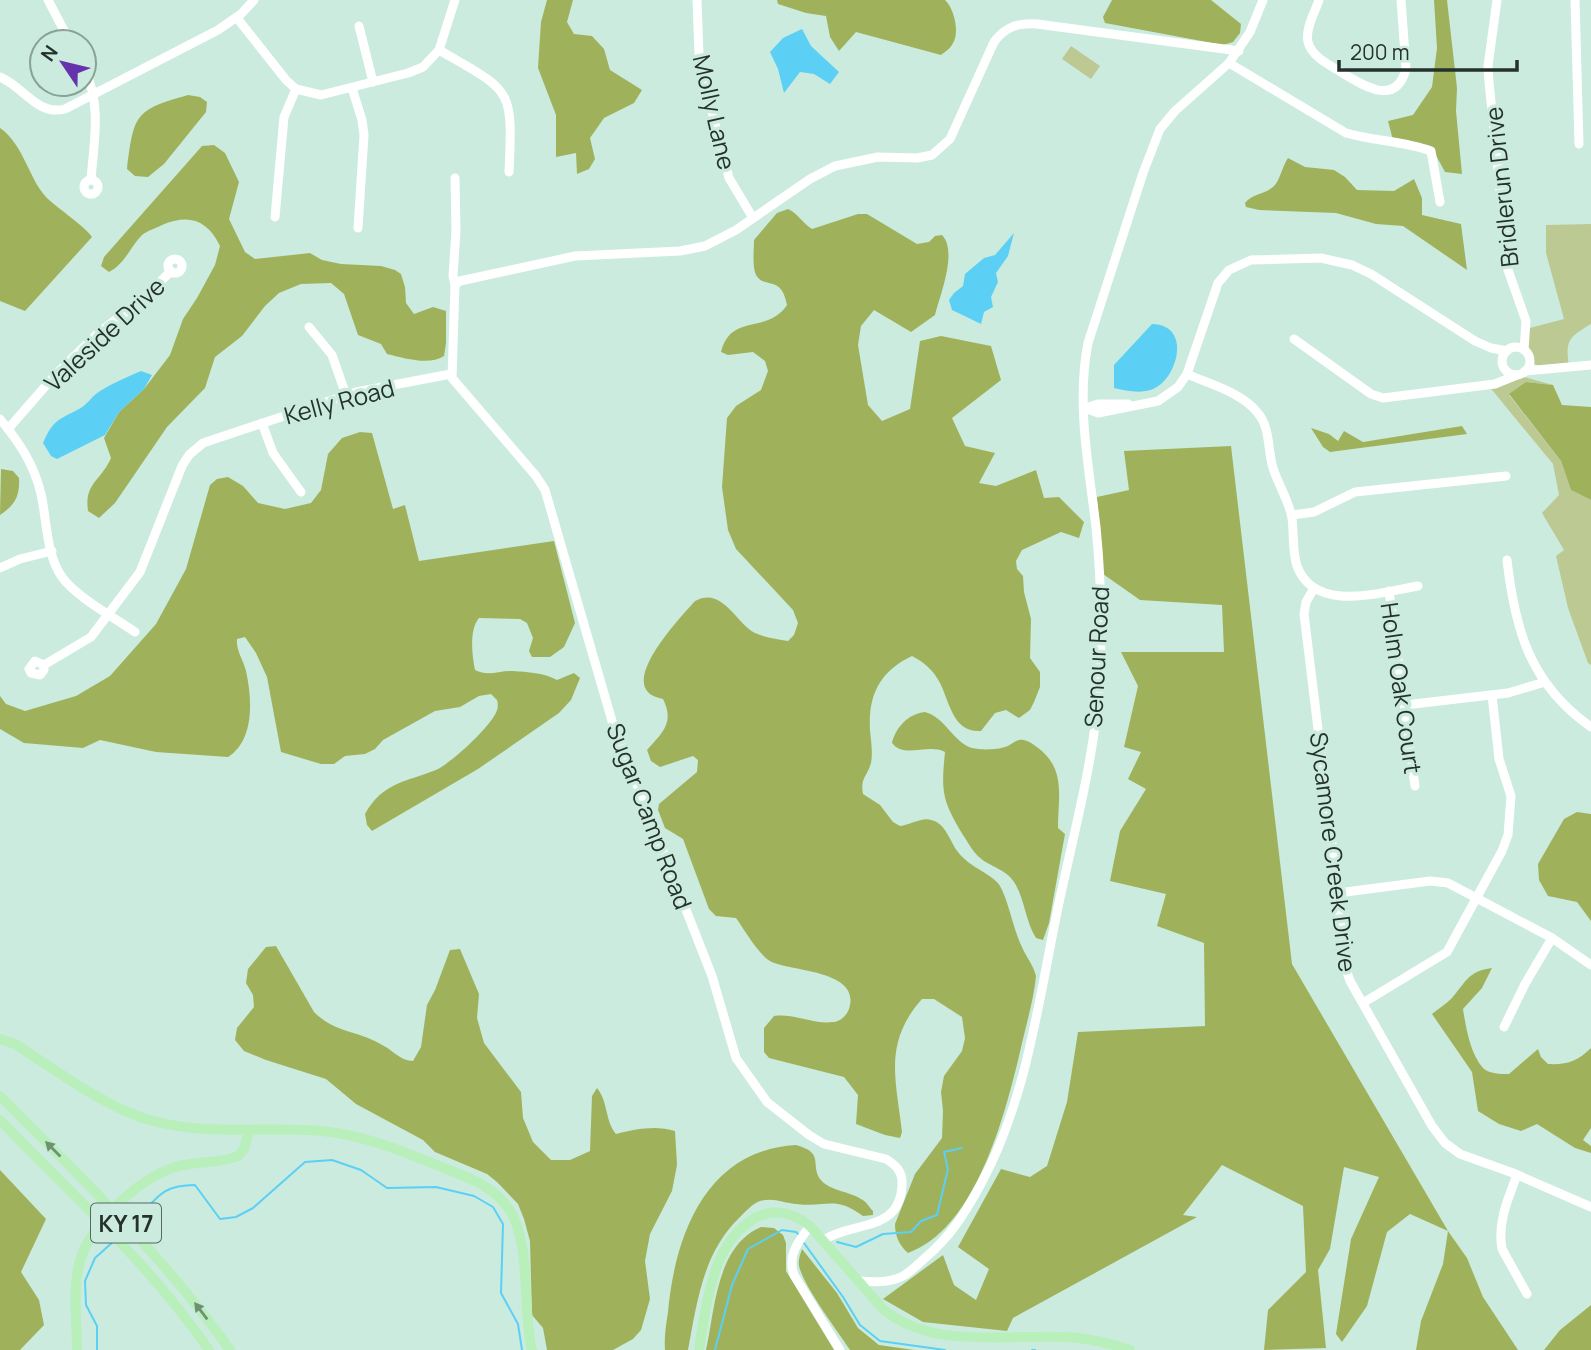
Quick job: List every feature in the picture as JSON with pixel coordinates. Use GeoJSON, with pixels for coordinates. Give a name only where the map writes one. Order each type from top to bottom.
{"type":"FeatureCollection","features":[{"type":"Feature","properties":{"kind":"main road"},"geometry":{"type":"LineString","coordinates":[[0,1038],[15,1044],[131,1113],[150,1120],[187,1128],[323,1131],[353,1136],[410,1154],[474,1180],[490,1190],[508,1208],[518,1231],[532,1350]]}},
{"type":"Feature","properties":{"kind":"main road","name":"KY 17"},"geometry":{"type":"LineString","coordinates":[[0,1096],[171,1272],[230,1350]]}},
{"type":"Feature","properties":{"kind":"main road","name":"KY 17"},"geometry":{"type":"LineString","coordinates":[[0,1120],[158,1283],[209,1350]]}},
{"type":"Feature","properties":{"kind":"main road"},"geometry":{"type":"LineString","coordinates":[[77,1350],[78,1270],[83,1253],[96,1229],[136,1189],[170,1168],[238,1156],[244,1149],[249,1130]]}},
{"type":"Feature","properties":{"kind":"main road"},"geometry":{"type":"LineString","coordinates":[[699,1350],[717,1267],[738,1231],[761,1215],[783,1212],[797,1216],[810,1226],[892,1318],[907,1327],[928,1334],[964,1338],[1076,1338],[1108,1342],[1130,1350]]}},
{"type":"Feature","properties":{"kind":"street"},"geometry":{"type":"LineString","coordinates":[[49,0],[63,28]]}},
{"type":"Feature","properties":{"kind":"street"},"geometry":{"type":"LineString","coordinates":[[98,91],[237,18],[254,0]]}},
{"type":"Feature","properties":{"kind":"street"},"geometry":{"type":"LineString","coordinates":[[237,18],[273,65],[296,89],[321,95],[416,71],[430,62],[439,50],[455,0]]}},
{"type":"Feature","properties":{"kind":"street","name":"Molly Lane"},"geometry":{"type":"LineString","coordinates":[[696,0],[699,55],[729,178],[752,218]]}},
{"type":"Feature","properties":{"kind":"street","name":"Senour Road"},"geometry":{"type":"LineString","coordinates":[[859,1281],[889,1281],[901,1277],[950,1235],[994,1160],[1024,1078],[1079,816],[1093,740],[1100,676],[1100,574],[1085,408],[1084,379],[1088,343],[1160,129],[1175,111],[1239,51],[1263,0]]}},
{"type":"Feature","properties":{"kind":"street"},"geometry":{"type":"LineString","coordinates":[[1319,0],[1308,31],[1310,49],[1320,59],[1368,88],[1382,91],[1398,84],[1406,69],[1401,0]]}},
{"type":"Feature","properties":{"kind":"street","name":"Bridlerun Drive"},"geometry":{"type":"LineString","coordinates":[[1497,0],[1488,66],[1489,82],[1508,270],[1526,321],[1524,351]]}},
{"type":"Feature","properties":{"kind":"street"},"geometry":{"type":"LineString","coordinates":[[1574,0],[1579,144]]}},
{"type":"Feature","properties":{"kind":"street"},"geometry":{"type":"LineString","coordinates":[[455,285],[460,281],[588,255],[694,249],[716,242],[810,179],[835,166],[878,157],[927,156],[939,151],[956,129],[995,42],[1003,31],[1014,25],[1037,24],[1239,51]]}},
{"type":"Feature","properties":{"kind":"street"},"geometry":{"type":"LineString","coordinates":[[359,26],[373,82]]}},
{"type":"Feature","properties":{"kind":"street"},"geometry":{"type":"LineString","coordinates":[[439,50],[489,78],[505,95],[511,118],[509,172]]}},
{"type":"Feature","properties":{"kind":"street"},"geometry":{"type":"LineString","coordinates":[[1229,63],[1346,132],[1368,139],[1419,146],[1431,151],[1440,202]]}},
{"type":"Feature","properties":{"kind":"street"},"geometry":{"type":"LineString","coordinates":[[0,77],[14,84],[28,96]]}},
{"type":"Feature","properties":{"kind":"street"},"geometry":{"type":"LineString","coordinates":[[352,88],[364,135],[358,228]]}},
{"type":"Feature","properties":{"kind":"street"},"geometry":{"type":"LineString","coordinates":[[275,217],[284,117],[296,89]]}},
{"type":"Feature","properties":{"kind":"street"},"geometry":{"type":"LineString","coordinates":[[30,98],[39,106],[52,111],[72,106],[86,98]]}},
{"type":"Feature","properties":{"kind":"street"},"geometry":{"type":"LineString","coordinates":[[91,179],[94,98]]}},
{"type":"Feature","properties":{"kind":"street"},"geometry":{"type":"LineString","coordinates":[[452,374],[456,219],[454,178]]}},
{"type":"Feature","properties":{"kind":"street"},"geometry":{"type":"LineString","coordinates":[[1085,408],[1098,413],[1158,401],[1170,393],[1187,374],[1218,283],[1235,266],[1263,258],[1321,258],[1352,265],[1371,274],[1475,341],[1491,348],[1524,351],[1530,360],[1546,369]]}},
{"type":"Feature","properties":{"kind":"street","name":"Valeside Drive"},"geometry":{"type":"LineString","coordinates":[[8,429],[56,374],[97,334],[146,296],[171,271]]}},
{"type":"Feature","properties":{"kind":"street"},"geometry":{"type":"LineString","coordinates":[[309,327],[332,355],[346,395]]}},
{"type":"Feature","properties":{"kind":"street"},"geometry":{"type":"LineString","coordinates":[[1495,384],[1509,350],[1526,329]]}},
{"type":"Feature","properties":{"kind":"street"},"geometry":{"type":"LineString","coordinates":[[1294,339],[1377,397],[1495,384],[1521,373],[1530,360]]}},
{"type":"Feature","properties":{"kind":"street"},"geometry":{"type":"LineString","coordinates":[[1491,348],[1508,372],[1591,365]]}},
{"type":"Feature","properties":{"kind":"street","name":"Kelly Road"},"geometry":{"type":"LineString","coordinates":[[44,665],[91,637],[110,614],[143,566],[182,466],[193,450],[203,443],[228,434],[346,395],[452,374]]}},
{"type":"Feature","properties":{"kind":"street","name":"Sugar Camp Road"},"geometry":{"type":"LineString","coordinates":[[452,374],[454,382],[536,476],[545,490],[612,721],[712,976],[736,1058],[767,1102],[808,1135],[824,1144],[886,1159],[900,1172],[901,1192],[890,1214],[870,1226],[839,1232],[824,1240]]}},
{"type":"Feature","properties":{"kind":"street"},"geometry":{"type":"LineString","coordinates":[[1187,374],[1239,397],[1257,411],[1267,431],[1273,468],[1292,515],[1296,563],[1303,577],[1314,588],[1342,597],[1418,586]]}},
{"type":"Feature","properties":{"kind":"street"},"geometry":{"type":"LineString","coordinates":[[0,419],[25,452],[34,469],[57,569],[65,581],[135,632]]}},
{"type":"Feature","properties":{"kind":"street"},"geometry":{"type":"LineString","coordinates":[[262,423],[273,453],[301,492]]}},
{"type":"Feature","properties":{"kind":"street"},"geometry":{"type":"LineString","coordinates":[[1292,515],[1321,509],[1355,492],[1506,476]]}},
{"type":"Feature","properties":{"kind":"street"},"geometry":{"type":"LineString","coordinates":[[0,568],[20,559],[52,551]]}},
{"type":"Feature","properties":{"kind":"street"},"geometry":{"type":"LineString","coordinates":[[1507,560],[1516,621],[1524,644],[1545,682],[1572,713],[1591,727]]}},
{"type":"Feature","properties":{"kind":"street","name":"Sycamore Creek Drive"},"geometry":{"type":"LineString","coordinates":[[1314,588],[1306,602],[1304,614],[1338,893],[1344,964],[1350,981],[1444,1143],[1468,1158],[1517,1175],[1591,1207]]}},
{"type":"Feature","properties":{"kind":"street","name":"Holm Oak Court"},"geometry":{"type":"LineString","coordinates":[[1389,591],[1415,786]]}},
{"type":"Feature","properties":{"kind":"street"},"geometry":{"type":"LineString","coordinates":[[1405,705],[1492,695],[1522,690],[1545,682]]}},
{"type":"Feature","properties":{"kind":"street"},"geometry":{"type":"LineString","coordinates":[[1363,1003],[1447,952],[1502,851],[1508,835],[1511,811],[1509,786],[1499,759],[1492,695]]}},
{"type":"Feature","properties":{"kind":"street"},"geometry":{"type":"LineString","coordinates":[[1338,893],[1441,881],[1457,886],[1552,938],[1591,965]]}},
{"type":"Feature","properties":{"kind":"street"},"geometry":{"type":"LineString","coordinates":[[1504,1027],[1552,938]]}},
{"type":"Feature","properties":{"kind":"street"},"geometry":{"type":"LineString","coordinates":[[1517,1175],[1502,1220],[1500,1242],[1527,1294]]}},
{"type":"Feature","properties":{"kind":"street"},"geometry":{"type":"LineString","coordinates":[[810,1226],[794,1246],[791,1267],[840,1350]]}},
{"type":"Feature","properties":{"kind":"green space"},"geometry":{"type":"Polygon","coordinates":[[[547,0],[573,0],[567,22],[574,34],[592,36],[604,49],[610,70],[642,90],[634,103],[604,118],[590,138],[595,159],[589,169],[577,174],[576,153],[556,157],[556,115],[538,68],[541,22],[547,0]]]}},
{"type":"Feature","properties":{"kind":"green space"},"geometry":{"type":"Polygon","coordinates":[[[777,0],[945,0],[955,21],[955,39],[951,47],[941,55],[856,32],[839,51],[830,37],[826,16],[778,4],[777,0]]]}},
{"type":"Feature","properties":{"kind":"green space"},"geometry":{"type":"Polygon","coordinates":[[[1112,0],[1211,0],[1241,24],[1240,33],[1233,42],[1223,45],[1105,23],[1103,17],[1112,0]]]}},
{"type":"Feature","properties":{"kind":"green space"},"geometry":{"type":"Polygon","coordinates":[[[1434,0],[1447,0],[1457,88],[1456,111],[1462,174],[1445,172],[1432,148],[1393,140],[1388,121],[1413,115],[1432,87],[1437,48],[1434,0]]]}},
{"type":"Feature","properties":{"kind":"green space"},"geometry":{"type":"Polygon","coordinates":[[[1071,46],[1100,66],[1091,79],[1062,59],[1071,46]]]}},
{"type":"Feature","properties":{"kind":"green space"},"geometry":{"type":"Polygon","coordinates":[[[188,95],[200,97],[207,102],[206,112],[164,164],[148,177],[135,176],[127,169],[132,137],[140,117],[157,105],[188,95]]]}},
{"type":"Feature","properties":{"kind":"green space"},"geometry":{"type":"Polygon","coordinates":[[[0,128],[15,143],[46,197],[92,237],[25,311],[0,301],[0,128]]]}},
{"type":"Feature","properties":{"kind":"green space"},"geometry":{"type":"Polygon","coordinates":[[[214,145],[225,153],[239,182],[229,219],[245,252],[255,259],[310,253],[322,260],[341,264],[381,266],[395,270],[401,274],[406,303],[414,314],[433,307],[446,311],[444,356],[424,361],[387,354],[381,344],[358,335],[344,294],[331,283],[301,284],[279,293],[265,306],[242,336],[215,357],[205,388],[167,427],[115,503],[99,518],[88,511],[87,502],[91,488],[111,458],[104,438],[119,412],[144,389],[170,355],[183,319],[215,265],[220,246],[203,225],[196,221],[180,220],[142,235],[119,265],[109,272],[101,266],[104,257],[202,146],[214,145]]]}},
{"type":"Feature","properties":{"kind":"green space"},"geometry":{"type":"Polygon","coordinates":[[[1288,158],[1305,167],[1334,170],[1357,190],[1394,191],[1414,179],[1422,198],[1422,215],[1461,224],[1467,270],[1403,226],[1376,224],[1336,213],[1259,210],[1246,207],[1248,200],[1275,185],[1288,158]]]}},
{"type":"Feature","properties":{"kind":"green space"},"geometry":{"type":"Polygon","coordinates":[[[788,209],[812,229],[858,214],[867,214],[917,244],[929,242],[935,236],[942,235],[948,251],[948,262],[935,315],[911,332],[874,310],[861,326],[858,345],[868,405],[882,421],[910,409],[920,341],[941,336],[991,346],[1001,380],[952,418],[965,446],[995,453],[979,483],[996,486],[1036,470],[1044,498],[1059,497],[1084,522],[1079,538],[1061,532],[1022,550],[1016,561],[1017,569],[1023,576],[1031,619],[1030,658],[1040,672],[1040,687],[1030,710],[1019,718],[1006,710],[995,713],[981,731],[964,727],[954,715],[935,675],[925,664],[912,656],[884,677],[871,706],[872,759],[863,781],[863,794],[880,805],[893,822],[900,826],[924,820],[936,822],[944,829],[963,858],[997,882],[1036,976],[1009,1096],[986,1161],[972,1191],[954,1218],[933,1239],[908,1253],[898,1240],[895,1224],[915,1174],[942,1138],[941,1092],[944,1076],[962,1051],[965,1038],[962,1017],[934,999],[922,999],[910,1015],[897,1046],[895,1062],[902,1132],[900,1138],[856,1124],[858,1095],[844,1077],[769,1058],[764,1052],[764,1028],[774,1016],[836,1022],[848,1011],[850,996],[845,986],[835,979],[779,965],[765,958],[736,918],[716,916],[709,909],[683,839],[665,828],[658,810],[659,804],[697,772],[698,760],[693,756],[660,767],[651,761],[647,750],[665,727],[668,715],[663,699],[649,693],[644,682],[646,669],[664,638],[695,601],[713,598],[728,607],[755,633],[772,638],[788,641],[794,635],[798,623],[793,610],[736,549],[728,530],[722,487],[727,418],[736,406],[761,390],[768,371],[765,361],[753,352],[728,355],[721,352],[733,332],[770,319],[787,305],[781,289],[764,282],[756,275],[753,258],[754,240],[777,213],[788,209]]]}},
{"type":"Feature","properties":{"kind":"green space"},"geometry":{"type":"Polygon","coordinates":[[[1591,224],[1591,324],[1570,340],[1569,367],[1548,368],[1538,365],[1529,359],[1519,346],[1525,338],[1526,329],[1564,319],[1546,253],[1546,225],[1591,224]]]}},
{"type":"Feature","properties":{"kind":"green space"},"geometry":{"type":"Polygon","coordinates":[[[1517,375],[1553,385],[1526,382],[1509,395],[1561,461],[1571,490],[1591,500],[1591,665],[1568,608],[1556,556],[1564,550],[1542,513],[1559,495],[1553,464],[1488,385],[1517,375]]]}},
{"type":"Feature","properties":{"kind":"green space"},"geometry":{"type":"Polygon","coordinates":[[[1526,382],[1553,385],[1562,405],[1591,407],[1591,500],[1571,490],[1561,461],[1509,394],[1526,382]]]}},
{"type":"Feature","properties":{"kind":"green space"},"geometry":{"type":"Polygon","coordinates":[[[1462,426],[1467,434],[1330,452],[1323,447],[1311,428],[1329,434],[1338,441],[1344,431],[1363,442],[1462,426]]]}},
{"type":"Feature","properties":{"kind":"green space"},"geometry":{"type":"Polygon","coordinates":[[[360,432],[372,433],[393,509],[405,505],[419,561],[554,541],[575,623],[564,647],[550,657],[532,657],[529,651],[533,638],[527,623],[520,619],[479,618],[474,629],[472,650],[475,670],[480,672],[530,672],[557,680],[574,673],[580,678],[571,700],[559,713],[478,769],[372,831],[367,825],[365,814],[372,803],[396,784],[436,770],[470,743],[488,725],[497,710],[497,700],[491,694],[479,696],[460,707],[435,711],[383,740],[375,749],[365,754],[345,756],[334,764],[321,764],[281,752],[267,677],[245,637],[237,639],[237,643],[248,682],[249,718],[243,740],[237,750],[228,757],[156,752],[100,740],[83,748],[24,743],[0,729],[0,696],[6,704],[25,711],[76,696],[110,676],[156,624],[186,569],[210,485],[217,479],[228,477],[243,486],[258,503],[285,509],[311,503],[321,490],[328,454],[342,438],[360,432]]]}},
{"type":"Feature","properties":{"kind":"green space"},"geometry":{"type":"Polygon","coordinates":[[[1231,446],[1292,964],[1448,1231],[1410,1214],[1387,1232],[1367,1306],[1342,1342],[1336,1334],[1351,1239],[1379,1177],[1344,1167],[1330,1249],[1318,1270],[1326,1348],[1264,1350],[1268,1310],[1306,1272],[1303,1206],[1222,1165],[1183,1215],[1197,1217],[1013,1318],[1007,1331],[923,1322],[883,1299],[943,1255],[954,1285],[976,1300],[989,1269],[958,1247],[1001,1169],[1030,1177],[1047,1166],[1067,1102],[1078,1032],[1205,1026],[1204,943],[1157,926],[1166,894],[1110,881],[1120,831],[1146,789],[1128,779],[1141,752],[1124,747],[1138,686],[1121,652],[1224,652],[1222,605],[1140,600],[1103,574],[1097,497],[1129,490],[1124,451],[1231,446]]]}},
{"type":"Feature","properties":{"kind":"green space"},"geometry":{"type":"Polygon","coordinates":[[[1,469],[13,471],[19,478],[19,484],[16,500],[0,515],[1,469]]]}},
{"type":"Feature","properties":{"kind":"green space"},"geometry":{"type":"Polygon","coordinates":[[[925,712],[938,719],[959,741],[972,748],[998,749],[1023,740],[1034,745],[1052,763],[1058,782],[1058,828],[1065,834],[1049,923],[1043,940],[1036,938],[1032,931],[1014,882],[1007,874],[977,855],[956,823],[943,787],[945,752],[931,749],[903,750],[892,743],[904,722],[913,715],[925,712]]]}},
{"type":"Feature","properties":{"kind":"green space"},"geometry":{"type":"Polygon","coordinates":[[[1577,812],[1591,814],[1591,921],[1577,902],[1548,896],[1539,880],[1538,864],[1564,819],[1577,812]]]}},
{"type":"Feature","properties":{"kind":"green space"},"geometry":{"type":"Polygon","coordinates":[[[276,946],[314,1012],[322,1019],[375,1041],[409,1061],[413,1061],[421,1047],[427,1005],[450,950],[460,949],[479,994],[477,1018],[484,1043],[521,1092],[523,1118],[533,1142],[551,1160],[570,1160],[590,1151],[592,1096],[597,1088],[616,1134],[646,1128],[675,1131],[677,1165],[672,1191],[650,1234],[645,1261],[650,1299],[641,1330],[633,1339],[613,1350],[547,1350],[543,1328],[532,1315],[530,1241],[524,1219],[518,1204],[497,1182],[487,1174],[435,1152],[423,1140],[356,1104],[326,1079],[244,1051],[235,1040],[237,1028],[254,1007],[253,995],[246,983],[248,969],[266,947],[276,946]]]}},
{"type":"Feature","properties":{"kind":"green space"},"geometry":{"type":"Polygon","coordinates":[[[1492,968],[1482,988],[1463,1009],[1475,1055],[1486,1070],[1509,1074],[1538,1049],[1548,1064],[1555,1064],[1572,1061],[1591,1048],[1591,1128],[1583,1140],[1591,1146],[1591,1153],[1575,1148],[1537,1124],[1521,1131],[1499,1124],[1478,1111],[1472,1072],[1432,1014],[1451,999],[1472,975],[1492,968]]]}},
{"type":"Feature","properties":{"kind":"green space"},"geometry":{"type":"Polygon","coordinates":[[[796,1145],[814,1155],[817,1174],[824,1183],[863,1200],[873,1211],[873,1215],[863,1216],[837,1204],[807,1205],[769,1200],[754,1204],[727,1232],[709,1262],[688,1350],[665,1350],[665,1331],[678,1254],[701,1202],[718,1180],[739,1162],[765,1150],[796,1145]]]}},
{"type":"Feature","properties":{"kind":"green space"},"geometry":{"type":"Polygon","coordinates":[[[0,1170],[46,1219],[21,1272],[39,1300],[44,1325],[20,1350],[0,1350],[0,1170]]]}},
{"type":"Feature","properties":{"kind":"green space"},"geometry":{"type":"Polygon","coordinates":[[[761,1227],[774,1228],[783,1235],[786,1243],[786,1271],[834,1350],[706,1350],[715,1299],[726,1264],[746,1236],[761,1227]]]}},
{"type":"Feature","properties":{"kind":"green space"},"geometry":{"type":"Polygon","coordinates":[[[1448,1231],[1467,1258],[1483,1297],[1518,1350],[1416,1350],[1421,1321],[1443,1264],[1448,1231]]]}},
{"type":"Feature","properties":{"kind":"green space"},"geometry":{"type":"Polygon","coordinates":[[[802,1249],[837,1293],[858,1328],[879,1345],[914,1350],[850,1350],[802,1275],[799,1258],[802,1249]]]}},
{"type":"Feature","properties":{"kind":"green space"},"geometry":{"type":"Polygon","coordinates":[[[1591,1305],[1591,1350],[1544,1350],[1560,1330],[1591,1305]]]}},
{"type":"Feature","properties":{"kind":"water"},"geometry":{"type":"Polygon","coordinates":[[[802,29],[811,46],[839,72],[830,84],[814,74],[800,72],[784,93],[770,52],[783,38],[802,29]]]}},
{"type":"Feature","properties":{"kind":"water"},"geometry":{"type":"Polygon","coordinates":[[[1014,233],[1008,256],[996,273],[998,282],[991,297],[993,307],[984,312],[981,324],[952,310],[949,300],[963,286],[965,274],[984,258],[995,255],[1014,233]]]}},
{"type":"Feature","properties":{"kind":"water"},"geometry":{"type":"Polygon","coordinates":[[[1152,324],[1165,327],[1173,333],[1177,343],[1177,354],[1169,375],[1162,384],[1148,391],[1134,392],[1114,388],[1114,365],[1152,324]]]}},
{"type":"Feature","properties":{"kind":"water"},"geometry":{"type":"Polygon","coordinates":[[[141,371],[152,375],[144,389],[119,412],[105,435],[57,459],[51,456],[43,443],[57,422],[82,407],[100,391],[141,371]]]}},
{"type":"Feature","properties":{"kind":"waterway"},"geometry":{"type":"LineString","coordinates":[[837,1242],[856,1247],[883,1234],[911,1232],[921,1221],[937,1215],[948,1169],[944,1152],[962,1148]]}},
{"type":"Feature","properties":{"kind":"waterway"},"geometry":{"type":"LineString","coordinates":[[131,1225],[158,1196],[172,1188],[195,1185],[220,1219],[236,1217],[253,1208],[305,1162],[332,1160],[361,1170],[387,1188],[436,1187],[474,1196],[493,1207],[503,1224],[501,1293],[518,1324],[522,1350]]}},
{"type":"Feature","properties":{"kind":"waterway"},"geometry":{"type":"LineString","coordinates":[[715,1350],[732,1285],[748,1249],[782,1230],[799,1235]]}},
{"type":"Feature","properties":{"kind":"waterway"},"geometry":{"type":"LineString","coordinates":[[97,1350],[97,1326],[86,1305],[85,1281],[95,1258],[114,1241]]}},
{"type":"Feature","properties":{"kind":"waterway"},"geometry":{"type":"LineString","coordinates":[[804,1243],[860,1325],[880,1341],[945,1350]]}}]}
